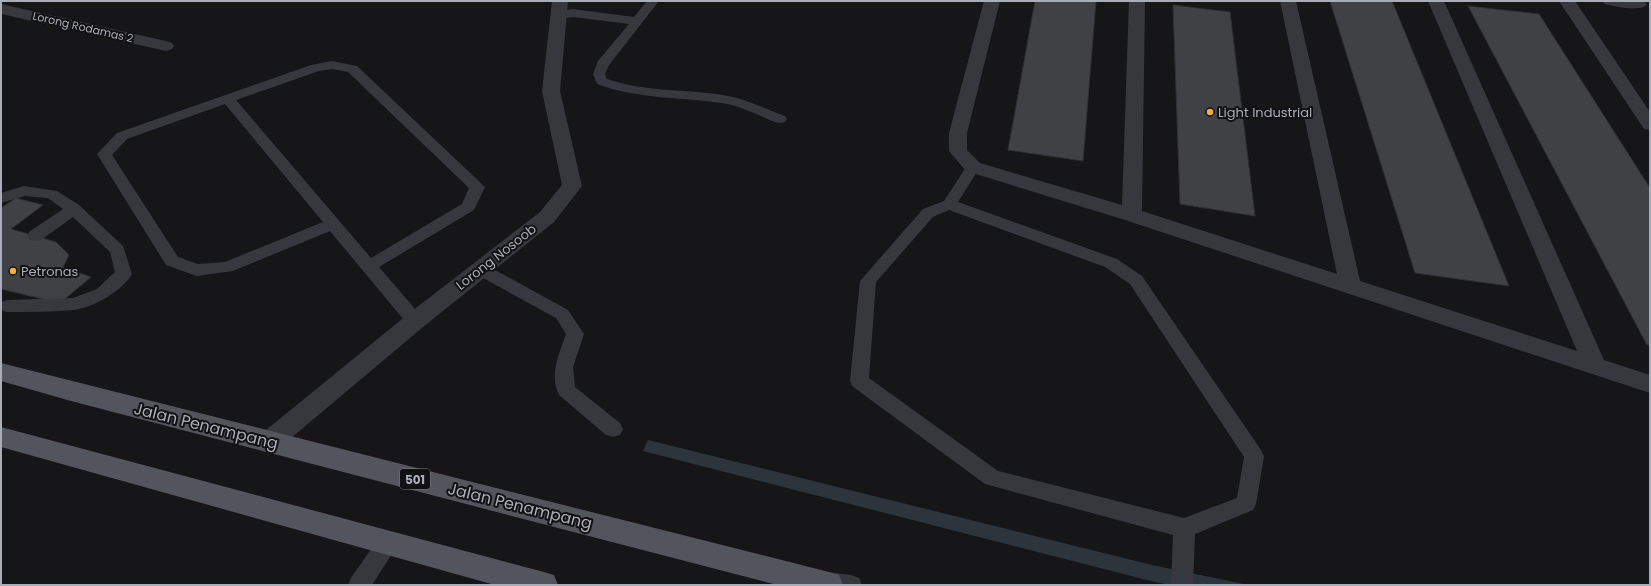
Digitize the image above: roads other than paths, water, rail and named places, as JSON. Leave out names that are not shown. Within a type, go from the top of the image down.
[{"type":"main road","name":"Jalan Penampang","points":[[1,372],[829,585]]},
{"type":"main road","points":[[1,437],[544,585]]},
{"type":"street","points":[[7,10],[32,1]]},
{"type":"street","points":[[992,1],[958,133],[958,151],[973,167],[1132,215],[1650,384]]},
{"type":"street","points":[[1132,215],[1137,1]]},
{"type":"street","points":[[1288,1],[1350,286]]},
{"type":"street","points":[[1436,1],[1595,366]]},
{"type":"street","points":[[1567,1],[1650,125]]},
{"type":"street","points":[[1610,1],[1640,6]]},
{"type":"street","name":"Lorong Nosoob","points":[[269,442],[415,321],[547,217],[572,186],[551,91],[559,8]]},
{"type":"street","name":"Lorong Rodamas 2","points":[[7,10],[166,46]]},
{"type":"lane","points":[[653,1],[602,64],[599,74],[602,80],[618,87],[648,92],[724,99],[780,119]]},
{"type":"lane","points":[[559,8],[573,13],[636,21]]},
{"type":"lane","points":[[333,224],[227,267],[197,270],[172,261],[104,154],[122,136],[316,68],[332,65],[352,70],[477,187],[469,207],[369,266]]},
{"type":"lane","points":[[228,99],[415,321]]},
{"type":"lane","points":[[949,204],[1111,263],[1136,280],[1254,456],[1246,504],[1184,528],[992,478],[859,382],[868,281],[928,213],[949,204],[973,167]]},
{"type":"lane","points":[[1,198],[24,191],[52,194],[74,209],[117,250],[124,274],[103,293],[74,304],[3,308]]},
{"type":"lane","points":[[35,236],[74,209]]},
{"type":"lane","points":[[480,269],[562,314],[575,334],[564,367],[566,390],[613,429]]},
{"type":"lane","points":[[1182,585],[1184,528]]},
{"type":"lane","points":[[359,585],[388,543]]},
{"type":"lane","points":[[800,578],[851,585]]},
{"type":"place","name":"Light Industrial","points":[[1210,112]]},
{"type":"place","name":"Petronas","points":[[13,271]]}]
